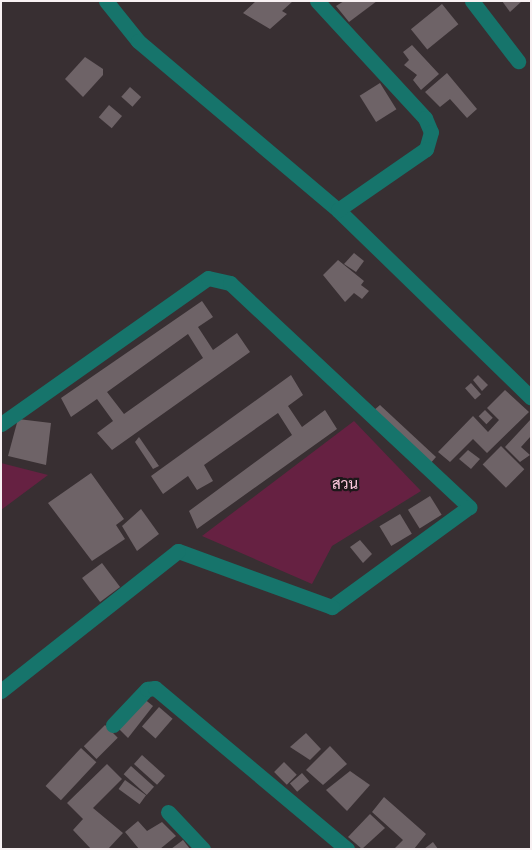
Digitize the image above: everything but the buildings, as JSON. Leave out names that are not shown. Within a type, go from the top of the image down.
[{"type":"street","points":[[106,1],[138,41],[338,210],[531,398]]},
{"type":"street","points":[[317,1],[425,118],[431,132],[426,148],[338,210]]},
{"type":"street","points":[[472,1],[518,61]]},
{"type":"street","points":[[1,424],[208,278],[230,283],[470,507],[332,607],[178,551],[1,690]]},
{"type":"street","points":[[113,726],[147,688],[155,688],[347,849]]},
{"type":"street","points":[[168,812],[203,849]]},
{"type":"green space","name":"สวน","points":[[354,421],[421,491],[332,546],[312,584],[202,536]]},
{"type":"green space","points":[[1,463],[48,475],[1,510]]}]
